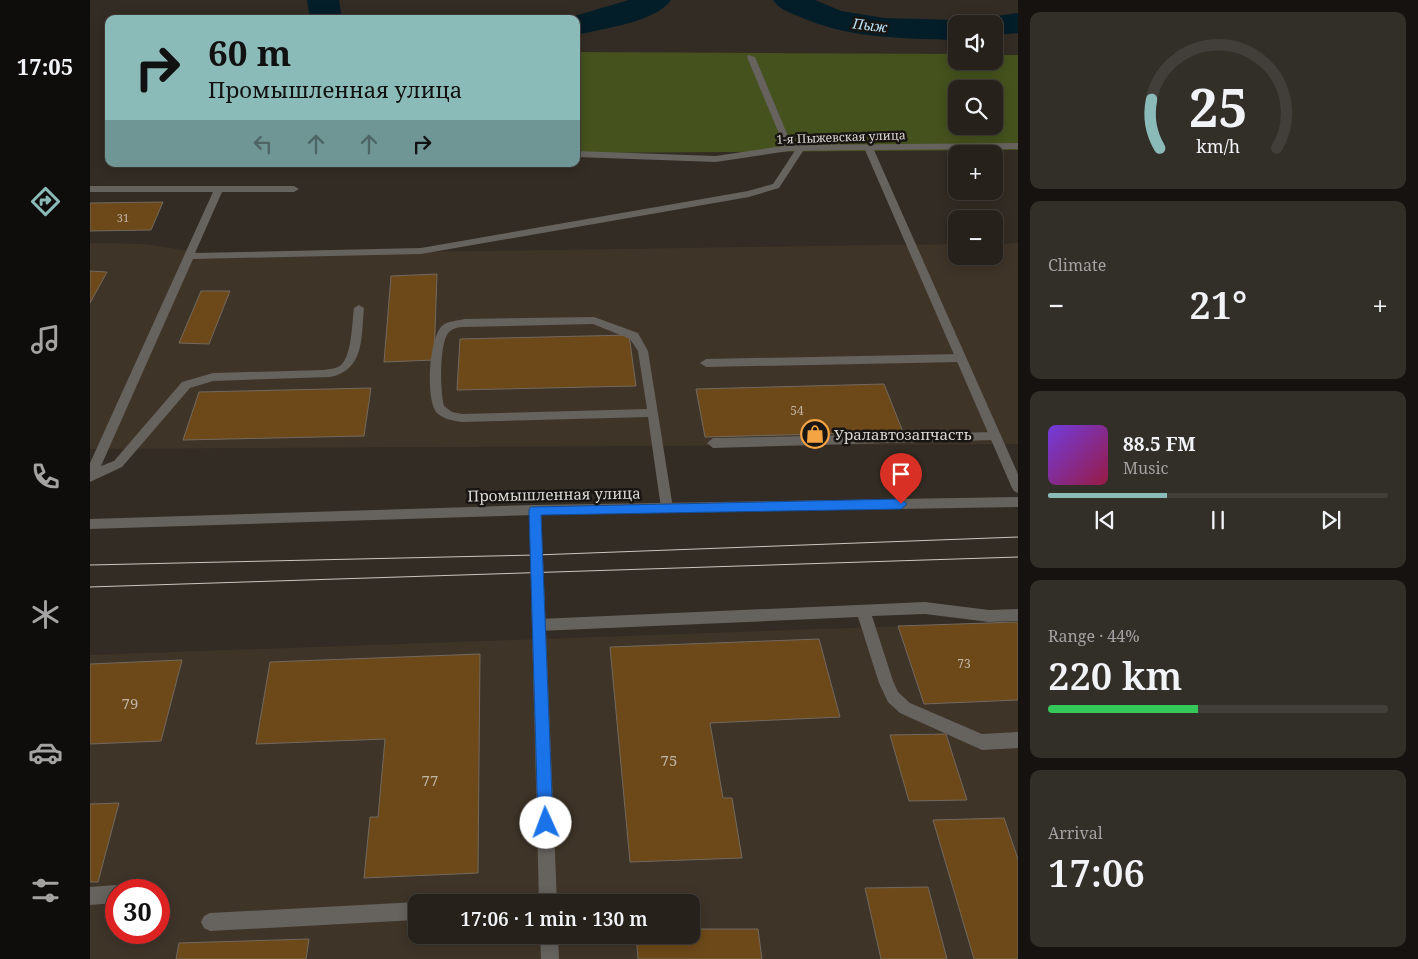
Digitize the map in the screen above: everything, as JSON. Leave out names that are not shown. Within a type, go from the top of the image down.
[{"type":"street","points":[[751,57],[789,148]]},
{"type":"street","name":"1-я Пыжевская улица","points":[[580,154],[716,159],[789,148],[1018,146]]},
{"type":"street","points":[[868,147],[1018,488]]},
{"type":"street","points":[[188,256],[420,251],[749,194],[776,186],[801,148]]},
{"type":"street","points":[[90,189],[294,189]]},
{"type":"street","points":[[90,476],[219,189]]},
{"type":"street","points":[[90,476],[118,464],[176,395],[192,383],[212,377],[338,372],[348,365],[351,356],[359,308]]},
{"type":"street","points":[[653,413],[462,418],[447,415],[438,408],[436,398],[440,341],[443,330],[452,325],[464,323],[594,320],[624,331],[639,342],[643,351],[653,413],[667,508]]},
{"type":"street","points":[[706,363],[960,358]]},
{"type":"street","points":[[713,443],[996,436]]},
{"type":"street","name":"Промышленная улица","points":[[90,524],[535,510],[1018,502]]},
{"type":"street","points":[[535,510],[548,894]]},
{"type":"street","points":[[539,625],[925,608],[989,616],[1018,615]]},
{"type":"street","points":[[863,611],[886,683],[893,696],[905,708],[982,742],[1018,740]]},
{"type":"street","points":[[90,896],[105,895]]},
{"type":"street","points":[[210,922],[408,911]]},
{"type":"street","points":[[549,944],[550,959]]},
{"type":"shaded area","points":[[90,243],[146,244],[213,255],[948,244],[948,265],[1003,265],[1003,244],[1018,243],[1018,444],[90,449]]},
{"type":"shaded area","points":[[1018,622],[1018,959],[90,959],[90,655]]},
{"type":"green space","points":[[580,52],[948,54],[948,70],[1003,70],[1003,55],[1018,55],[1018,150],[1003,150],[1003,145],[948,145],[948,150],[580,153]]},
{"type":"building","points":[[163,202],[151,230],[90,231],[90,203]]},
{"type":"building","points":[[90,271],[107,272],[90,303]]},
{"type":"building","points":[[437,274],[434,360],[384,362],[391,276]]},
{"type":"building","points":[[201,291],[230,291],[209,344],[179,343]]},
{"type":"building","points":[[629,335],[636,386],[457,390],[460,339]]},
{"type":"building","points":[[884,384],[903,432],[705,437],[696,389]]},
{"type":"building","points":[[371,388],[364,436],[183,440],[199,392]]},
{"type":"building","points":[[1018,622],[1018,700],[924,704],[898,626]]},
{"type":"building","points":[[819,639],[840,717],[710,723],[723,798],[732,798],[742,858],[630,862],[610,647]]},
{"type":"building","points":[[480,654],[478,873],[364,878],[370,817],[378,817],[385,739],[256,744],[270,662]]},
{"type":"building","points":[[182,660],[161,741],[90,744],[90,664]]},
{"type":"building","points":[[946,734],[967,800],[909,801],[890,735]]},
{"type":"building","points":[[119,803],[98,882],[90,882],[90,804]]},
{"type":"building","points":[[1004,818],[1018,859],[1018,959],[974,959],[933,820]]},
{"type":"building","points":[[928,887],[947,959],[881,959],[865,888]]},
{"type":"building","points":[[700,929],[758,929],[762,959],[638,959],[637,944],[700,944]]},
{"type":"building","points":[[309,939],[306,959],[176,959],[179,943]]},
{"type":"waterway","name":"Пыж","points":[[323,0],[325,15]]},
{"type":"waterway","name":"Пыж","points":[[580,24],[629,12],[655,0]]},
{"type":"waterway","name":"Пыж","points":[[789,0],[833,20],[884,28],[948,30]]},
{"type":"waterway","name":"Пыж","points":[[1003,24],[1018,23]]},
{"type":"tram line","points":[[90,565],[536,555],[1018,537]]},
{"type":"tram line","points":[[90,587],[1018,557]]},
{"type":"place","name":"Уралавтозапчасть","points":[[815,434]]},
{"type":"route","points":[[546,823],[535,510],[901,504]]}]
